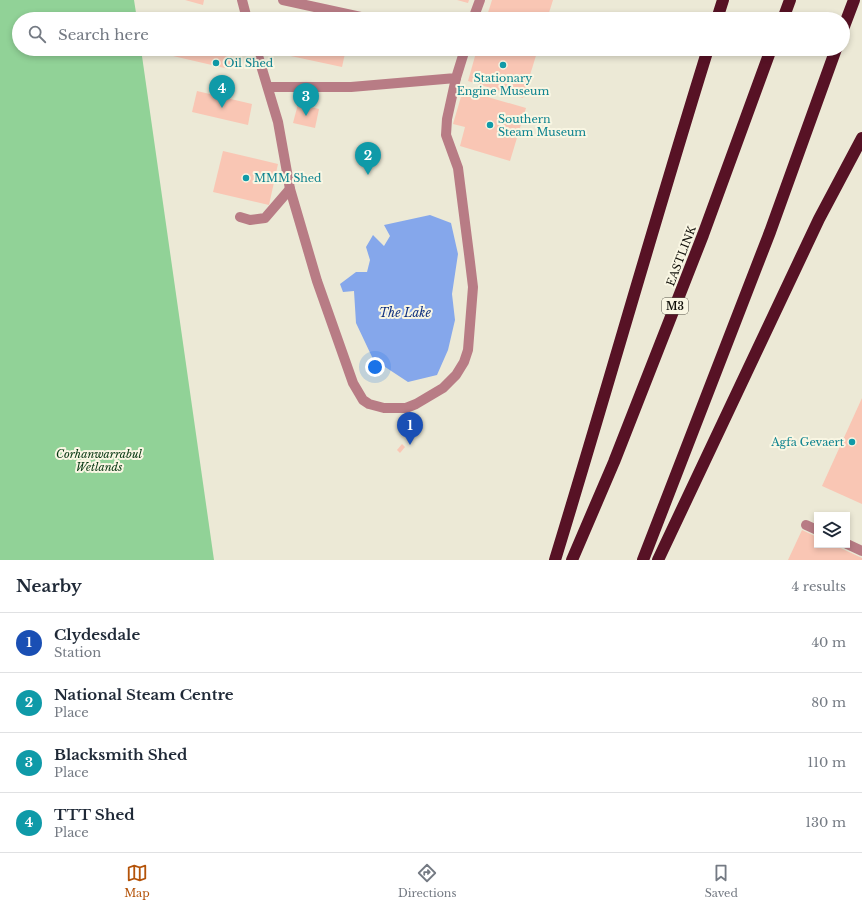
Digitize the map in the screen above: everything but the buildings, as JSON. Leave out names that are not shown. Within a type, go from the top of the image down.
[{"type":"highway","points":[[719,12],[723,0]]},
{"type":"highway","points":[[786,12],[790,0]]},
{"type":"highway","points":[[849,12],[854,0]]},
{"type":"highway","points":[[555,560],[620,345],[668,174],[706,56]]},
{"type":"highway","name":"EASTLINK","points":[[572,560],[614,462],[700,242],[768,56]]},
{"type":"highway","points":[[643,560],[770,232],[833,56]]},
{"type":"highway","points":[[658,560],[819,219],[862,138]]},
{"type":"lane","points":[[242,0],[245,12]]},
{"type":"lane","points":[[283,0],[338,12]]},
{"type":"lane","points":[[476,12],[480,0]]},
{"type":"lane","points":[[258,56],[278,122],[290,189],[317,281],[356,390],[362,400],[369,404],[393,409],[416,404],[443,388],[456,375],[464,362],[468,350],[473,287],[458,168],[446,135],[447,119],[456,78],[463,56]]},
{"type":"lane","points":[[268,87],[351,87],[456,78]]},
{"type":"lane","points":[[240,217],[250,220],[265,218],[290,189]]},
{"type":"lane","points":[[806,525],[814,529]]},
{"type":"lane","points":[[850,545],[862,551]]},
{"type":"green space","name":"Corhanwarrabul Wetlands","points":[[0,0],[134,0],[136,12],[12,12],[12,56],[142,56],[214,560],[0,560]]},
{"type":"water","name":"The Lake","points":[[430,215],[451,223],[458,254],[452,294],[455,320],[448,350],[437,375],[408,382],[373,359],[356,323],[354,291],[343,292],[340,284],[356,272],[367,272],[370,260],[366,247],[373,235],[384,246],[390,236],[384,225]]},
{"type":"place","name":"Oil Shed","points":[[216,63]]},
{"type":"place","name":"Stationary Engine Museum","points":[[503,65]]},
{"type":"place","name":"TTT Shed","points":[[222,108]]},
{"type":"place","name":"Blacksmith Shed","points":[[306,116]]},
{"type":"place","name":"Southern Steam Museum","points":[[490,125]]},
{"type":"place","name":"National Steam Centre","points":[[368,175]]},
{"type":"place","name":"MMM Shed","points":[[246,178]]},
{"type":"place","name":"Agfa Gevaert","points":[[852,442]]},
{"type":"place","name":"Clydesdale","points":[[410,445]]}]
